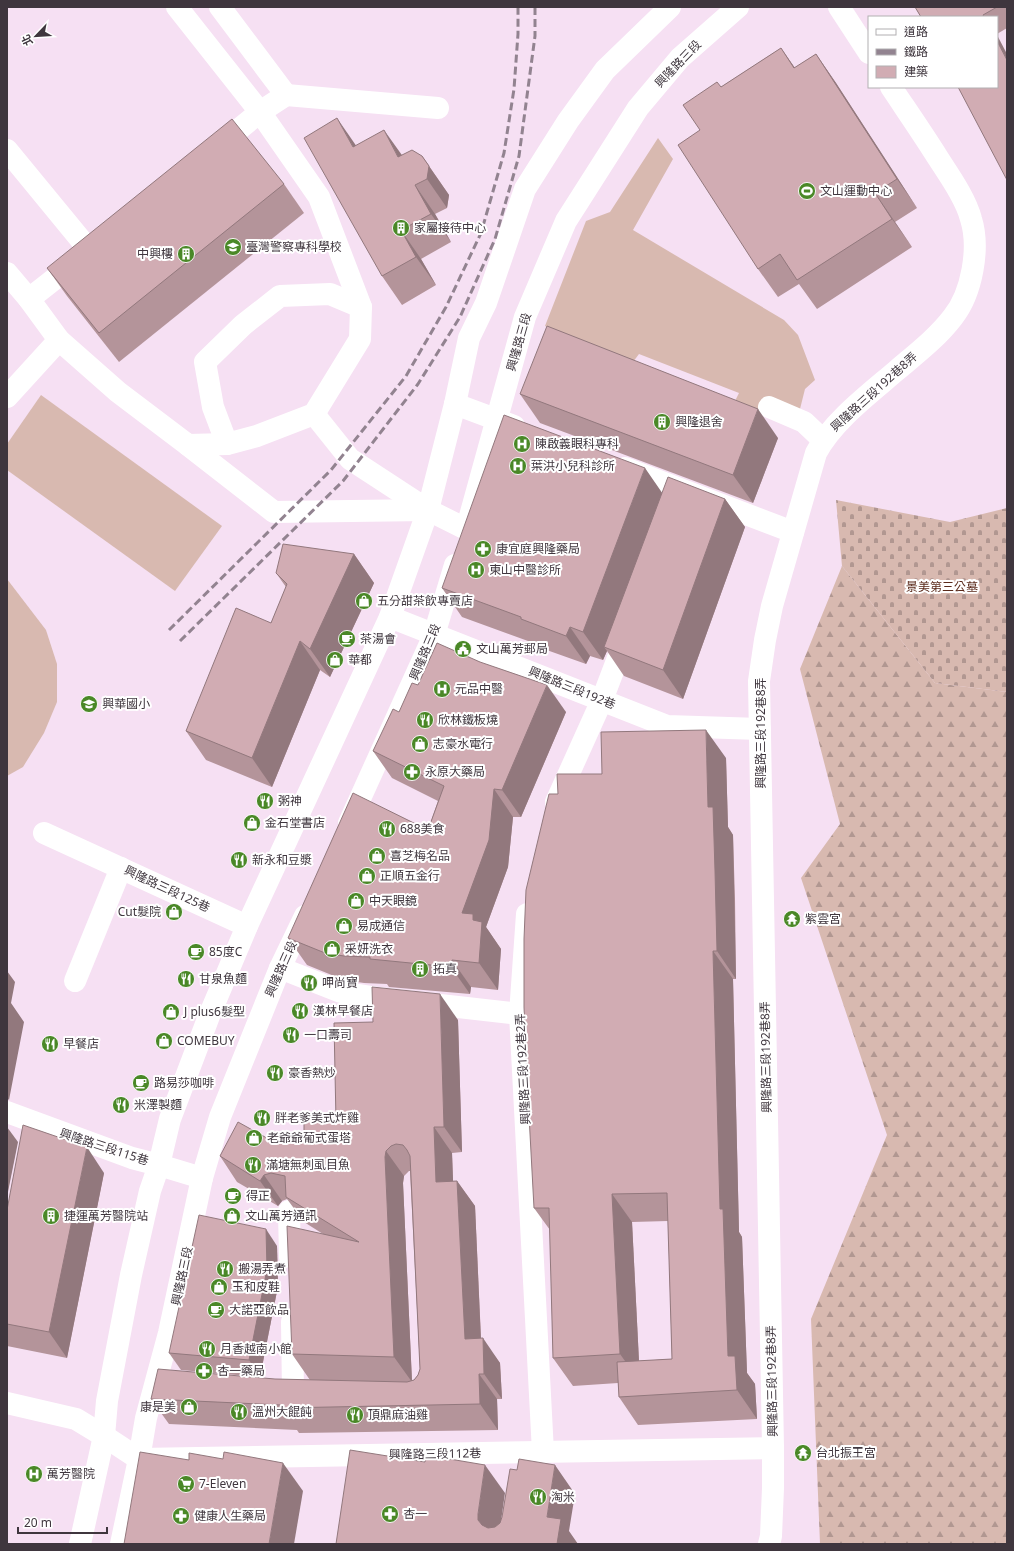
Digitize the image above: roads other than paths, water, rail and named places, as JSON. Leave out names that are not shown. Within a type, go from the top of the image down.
[{"type":"main road","points":[[177,7],[260,112],[319,197],[361,307],[360,339],[314,414],[257,436],[227,444],[188,446]]},
{"type":"main road","points":[[220,7],[286,95]]},
{"type":"main road","points":[[80,1544],[104,1436],[107,1401],[130,1275],[150,1191],[159,1165],[170,1119],[208,1016],[247,926],[390,617],[428,510],[455,404],[469,338],[486,303],[525,189],[568,121],[604,70],[670,7]]},
{"type":"main road","name":"興隆路三段","points":[[340,841],[434,635],[466,529],[525,317],[566,221],[638,108],[680,58],[738,7]]},
{"type":"main road","points":[[839,7],[868,51]]},
{"type":"main road","name":"興隆路三段192巷8弄","points":[[769,1544],[773,1488],[773,1448],[759,681],[765,640],[772,606],[793,532],[816,453],[823,440],[861,400],[935,338],[950,322],[966,292],[973,267],[975,242],[971,218],[955,184],[892,88]]},
{"type":"main road","points":[[200,162],[260,112],[286,95],[438,108]]},
{"type":"main road","points":[[7,150],[90,251]]},
{"type":"main road","points":[[29,299],[108,236]]},
{"type":"main road","points":[[7,273],[60,340],[118,392],[274,512],[428,510]]},
{"type":"main road","points":[[227,444],[213,407],[205,362],[244,325],[280,296],[330,294],[361,307]]},
{"type":"main road","points":[[7,397],[60,340]]},
{"type":"main road","points":[[455,404],[533,433]]},
{"type":"main road","points":[[769,407],[804,422],[823,440]]},
{"type":"main road","points":[[314,414],[350,459],[428,510],[466,529]]},
{"type":"main road","points":[[610,463],[793,532]]},
{"type":"main road","points":[[673,511],[681,489]]},
{"type":"main road","name":"興隆路三段192巷","points":[[390,617],[667,726],[760,729]]},
{"type":"main road","points":[[549,821],[551,813],[602,700],[632,620]]},
{"type":"main road","name":"興隆路三段125巷","points":[[44,833],[247,926]]},
{"type":"main road","points":[[75,981],[121,868]]},
{"type":"main road","name":"興隆路三段","points":[[121,1544],[146,1418],[166,1381],[169,1333],[202,1178],[220,1117],[280,968],[314,897]]},
{"type":"main road","name":"興隆路三段192巷2弄","points":[[521,1475],[533,1452],[520,1014],[526,921],[531,898]]},
{"type":"main road","points":[[280,968],[341,992],[378,998],[520,1014]]},
{"type":"main road","name":"興隆路三段115巷","points":[[7,1112],[32,1131],[202,1178]]},
{"type":"main road","points":[[289,1211],[291,1274]]},
{"type":"main road","points":[[291,1306],[293,1392]]},
{"type":"main road","points":[[270,1390],[316,1393]]},
{"type":"main road","points":[[7,1403],[76,1419],[139,1459]]},
{"type":"main road","name":"興隆路三段112巷","points":[[139,1459],[773,1448]]},
{"type":"main road","points":[[349,1478],[353,1456]]},
{"type":"railway","points":[[169,630],[331,470],[406,376],[446,307],[481,233],[504,153],[514,89],[518,34],[518,7]]},
{"type":"railway","points":[[180,641],[343,481],[418,384],[460,317],[495,239],[519,156],[535,36],[535,7]]},
{"type":"place","name":"文山運動中心","points":[[807,191]]},
{"type":"place","name":"家屬接待中心","points":[[401,228]]},
{"type":"place","name":"臺灣警察專科學校","points":[[233,247]]},
{"type":"place","name":"中興樓","points":[[186,254]]},
{"type":"place","name":"興隆退舍","points":[[662,422]]},
{"type":"place","name":"陳啟義眼科專科","points":[[522,444]]},
{"type":"place","name":"葉洪小兒科診所","points":[[518,466]]},
{"type":"place","name":"康宜庭興隆藥局","points":[[483,549]]},
{"type":"place","name":"東山中醫診所","points":[[476,570]]},
{"type":"place","name":"五分甜茶飲專賣店","points":[[364,601]]},
{"type":"place","name":"茶湯會","points":[[347,639]]},
{"type":"place","name":"文山萬芳郵局","points":[[463,649]]},
{"type":"place","name":"華都","points":[[335,660]]},
{"type":"place","name":"元品中醫","points":[[442,689]]},
{"type":"place","name":"興華國小","points":[[89,704]]},
{"type":"place","name":"欣林鐵板燒","points":[[425,720]]},
{"type":"place","name":"志豪水電行","points":[[420,744]]},
{"type":"place","name":"永原大藥局","points":[[412,772]]},
{"type":"place","name":"粥神","points":[[265,801]]},
{"type":"place","name":"金石堂書店","points":[[252,823]]},
{"type":"place","name":"688美食","points":[[387,829]]},
{"type":"place","name":"喜芝梅名品","points":[[377,856]]},
{"type":"place","name":"新永和豆漿","points":[[239,860]]},
{"type":"place","name":"正順五金行","points":[[367,876]]},
{"type":"place","name":"中天眼鏡","points":[[356,901]]},
{"type":"place","name":"Cut髮院","points":[[174,912]]},
{"type":"place","name":"紫雲宮","points":[[792,919]]},
{"type":"place","name":"易成通信","points":[[344,926]]},
{"type":"place","name":"采妍洗衣","points":[[332,949]]},
{"type":"place","name":"85度C","points":[[196,952]]},
{"type":"place","name":"拓真","points":[[420,969]]},
{"type":"place","name":"甘泉魚麵","points":[[186,979]]},
{"type":"place","name":"呷尚寶","points":[[309,983]]},
{"type":"place","name":"漢林早餐店","points":[[300,1011]]},
{"type":"place","name":"J plus6髮型","points":[[171,1012]]},
{"type":"place","name":"一口壽司","points":[[291,1035]]},
{"type":"place","name":"COMEBUY","points":[[164,1041]]},
{"type":"place","name":"早餐店","points":[[50,1044]]},
{"type":"place","name":"豪香熱炒","points":[[275,1073]]},
{"type":"place","name":"路易莎咖啡","points":[[141,1083]]},
{"type":"place","name":"米澤製麵","points":[[121,1105]]},
{"type":"place","name":"胖老爹美式炸雞","points":[[262,1118]]},
{"type":"place","name":"老爺爺葡式蛋塔","points":[[254,1138]]},
{"type":"place","name":"滿塘無刺虱目魚","points":[[253,1165]]},
{"type":"place","name":"得正","points":[[233,1196]]},
{"type":"place","name":"捷運萬芳醫院站","points":[[51,1216]]},
{"type":"place","name":"文山萬芳通訊","points":[[232,1216]]},
{"type":"place","name":"搬湯弄煮","points":[[225,1269]]},
{"type":"place","name":"玉和皮鞋","points":[[219,1287]]},
{"type":"place","name":"大諾亞飲品","points":[[216,1310]]},
{"type":"place","name":"月香越南小館","points":[[207,1349]]},
{"type":"place","name":"杏一藥局","points":[[204,1371]]},
{"type":"place","name":"康是美","points":[[189,1407]]},
{"type":"place","name":"溫州大餛飩","points":[[239,1412]]},
{"type":"place","name":"頂鼎麻油雞","points":[[355,1415]]},
{"type":"place","name":"台北振王宮","points":[[803,1453]]},
{"type":"place","name":"萬芳醫院","points":[[34,1474]]},
{"type":"place","name":"7-Eleven","points":[[186,1484]]},
{"type":"place","name":"淘米","points":[[538,1497]]},
{"type":"place","name":"杏一","points":[[390,1514]]},
{"type":"place","name":"健康人生藥局","points":[[181,1516]]},
{"type":"park label","name":"景美第三公墓","points":[[942,587]]}]
